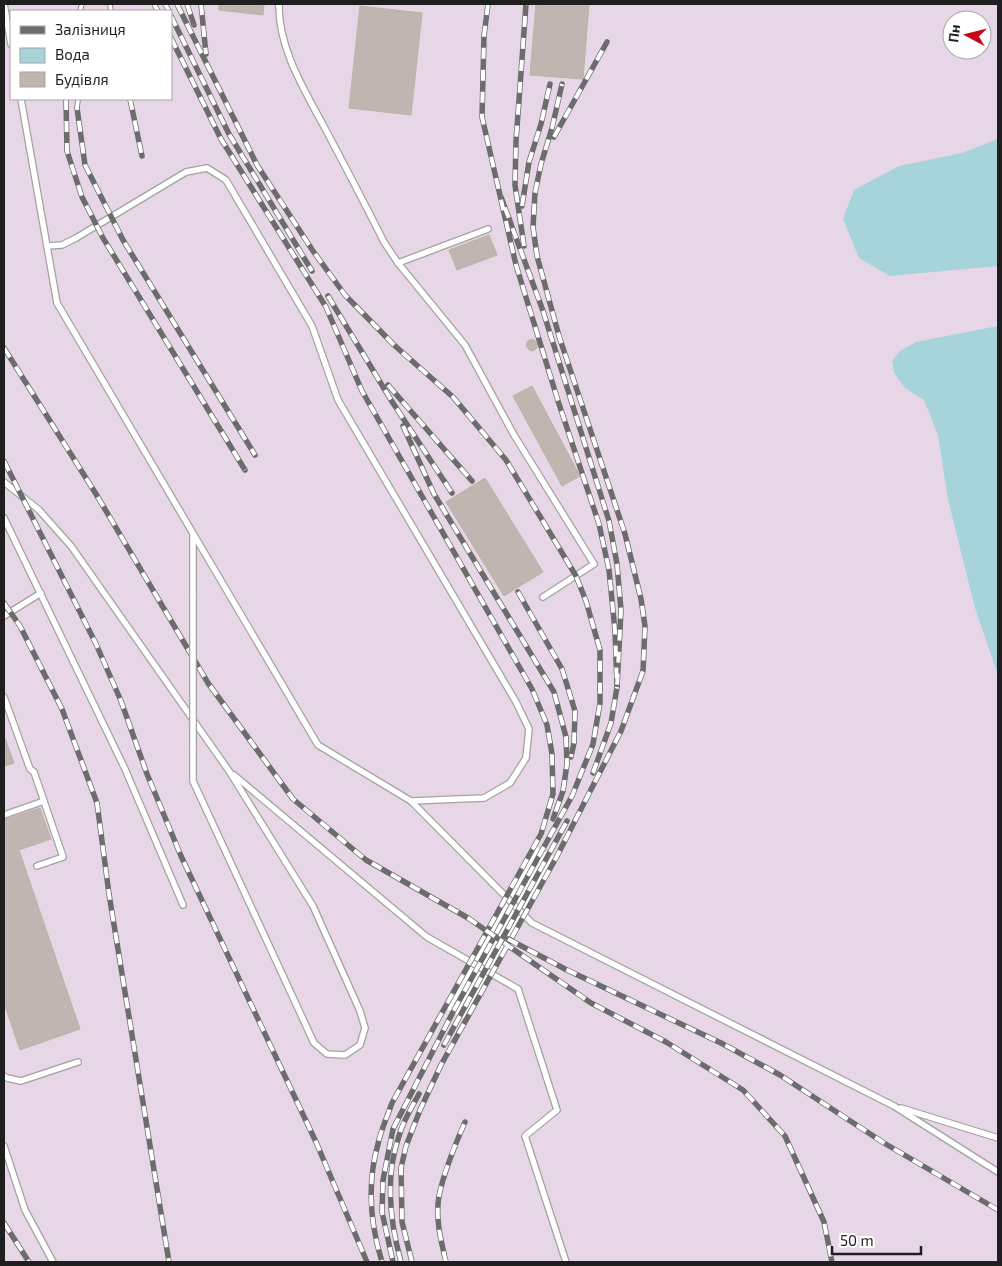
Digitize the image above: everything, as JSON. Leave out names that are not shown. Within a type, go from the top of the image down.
[{"type":"lane","points":[[4,4],[10,38]]},
{"type":"lane","points":[[279,4],[278,15],[284,40],[297,74],[384,242],[398,263],[465,345],[514,435],[594,564],[543,597]]},
{"type":"lane","points":[[21,100],[57,303],[318,744],[411,801],[532,923],[894,1106],[998,1172]]},
{"type":"lane","points":[[47,246],[62,245],[76,238],[186,172],[207,168],[226,180],[312,326],[338,400],[516,702],[529,729],[526,758],[510,783],[484,798],[411,801]]},
{"type":"lane","points":[[398,263],[488,229]]},
{"type":"lane","points":[[4,482],[39,510],[71,546],[229,771],[313,906],[360,1011],[365,1028],[360,1045],[345,1055],[327,1054],[314,1043],[193,781],[193,750],[193,597],[193,532]]},
{"type":"lane","points":[[4,518],[125,769],[183,904]]},
{"type":"lane","points":[[4,616],[40,593]]},
{"type":"lane","points":[[4,697],[30,769],[34,772],[63,857],[37,866]]},
{"type":"lane","points":[[229,771],[427,937],[518,989],[557,1110],[525,1136],[566,1262]]},
{"type":"lane","points":[[4,815],[44,801]]},
{"type":"lane","points":[[4,1076],[21,1081],[78,1062]]},
{"type":"lane","points":[[894,1106],[998,1138]]},
{"type":"lane","points":[[4,1146],[26,1210],[52,1262]]},
{"type":"shaded area","points":[[4,4],[998,4],[998,1262],[4,1262]]},
{"type":"water","points":[[998,139],[998,266],[890,276],[859,258],[843,219],[854,190],[899,166],[962,153]]},
{"type":"water","points":[[998,326],[998,675],[975,608],[961,552],[948,499],[938,435],[924,400],[905,388],[894,373],[892,361],[900,351],[916,342]]},
{"type":"pier","points":[[535,846],[556,858],[467,1020],[445,1008]]},
{"type":"building","points":[[219,4],[264,4],[263,15],[219,10]]},
{"type":"building","points":[[536,4],[589,4],[583,79],[530,75]]},
{"type":"building","points":[[360,6],[422,13],[411,115],[349,108]]},
{"type":"building","points":[[489,235],[497,255],[457,270],[449,250]]},
{"type":"building","points":[[530,340],[534,340],[537,345],[536,349],[530,350],[527,347],[527,343]]},
{"type":"building","points":[[532,386],[580,476],[562,486],[513,396]]},
{"type":"building","points":[[485,478],[543,572],[504,596],[446,502]]},
{"type":"building","points":[[4,738],[14,763],[4,766]]},
{"type":"building","points":[[40,808],[51,839],[19,850],[80,1029],[20,1050],[4,1003],[4,820]]},
{"type":"railway","points":[[80,10],[82,4]]},
{"type":"railway","points":[[110,4],[111,10]]},
{"type":"railway","points":[[154,4],[157,10]]},
{"type":"railway","points":[[165,4],[168,10]]},
{"type":"railway","points":[[177,4],[257,165],[313,251],[345,295],[394,345],[453,397],[506,460],[576,576],[586,601],[600,650],[600,703],[593,744],[572,796],[453,1012],[393,1129],[383,1180],[382,1212],[393,1262]]},
{"type":"railway","points":[[187,4],[194,25]]},
{"type":"railway","points":[[201,4],[206,54]]},
{"type":"railway","points":[[488,4],[484,36],[482,117],[516,265],[599,524],[609,570],[615,631],[617,687],[621,610],[617,564],[609,521],[543,311],[501,197]]},
{"type":"railway","points":[[524,246],[515,185],[516,141],[526,4]]},
{"type":"railway","points":[[172,18],[229,134],[312,271]]},
{"type":"railway","points":[[172,40],[221,139],[326,307],[362,391],[532,689],[547,725],[552,754],[553,794],[541,834],[392,1103],[382,1129],[372,1173],[371,1188],[375,1233],[382,1262]]},
{"type":"railway","points":[[554,137],[607,42]]},
{"type":"railway","points":[[522,206],[529,162],[541,124],[550,84]]},
{"type":"railway","points":[[412,1262],[402,1222],[401,1168],[406,1146],[420,1110],[441,1065],[556,858],[621,731],[643,671],[645,626],[641,599],[625,534],[559,336],[537,256],[533,227],[535,193],[562,84]]},
{"type":"railway","points":[[66,100],[67,151],[82,197],[103,238],[245,470]]},
{"type":"railway","points":[[78,100],[77,108],[85,165],[123,240],[255,455]]},
{"type":"railway","points":[[130,100],[142,156]]},
{"type":"railway","points":[[328,296],[391,400],[452,493]]},
{"type":"railway","points":[[4,348],[96,494],[208,683],[293,799],[366,860],[468,918],[591,1003],[666,1042],[743,1090],[785,1136],[824,1222],[832,1262]]},
{"type":"railway","points":[[388,385],[472,481]]},
{"type":"railway","points":[[403,426],[434,494],[554,692],[566,737],[567,764],[563,791],[553,819]]},
{"type":"railway","points":[[4,461],[96,644],[121,701],[147,774],[181,856],[316,1142],[367,1262]]},
{"type":"railway","points":[[518,592],[562,669],[575,711],[574,743],[571,757]]},
{"type":"railway","points":[[4,603],[20,626],[62,709],[97,803],[109,894],[169,1262]]},
{"type":"railway","points":[[593,773],[611,723],[617,687]]},
{"type":"railway","points":[[444,1045],[567,821]]},
{"type":"railway","points":[[508,939],[565,969],[721,1043],[780,1075],[884,1143],[998,1210]]},
{"type":"railway","points":[[401,1262],[392,1215],[392,1167],[401,1130],[419,1094]]},
{"type":"railway","points":[[446,1262],[438,1221],[439,1196],[447,1168],[465,1122]]},
{"type":"railway","points":[[4,1223],[29,1262]]}]
